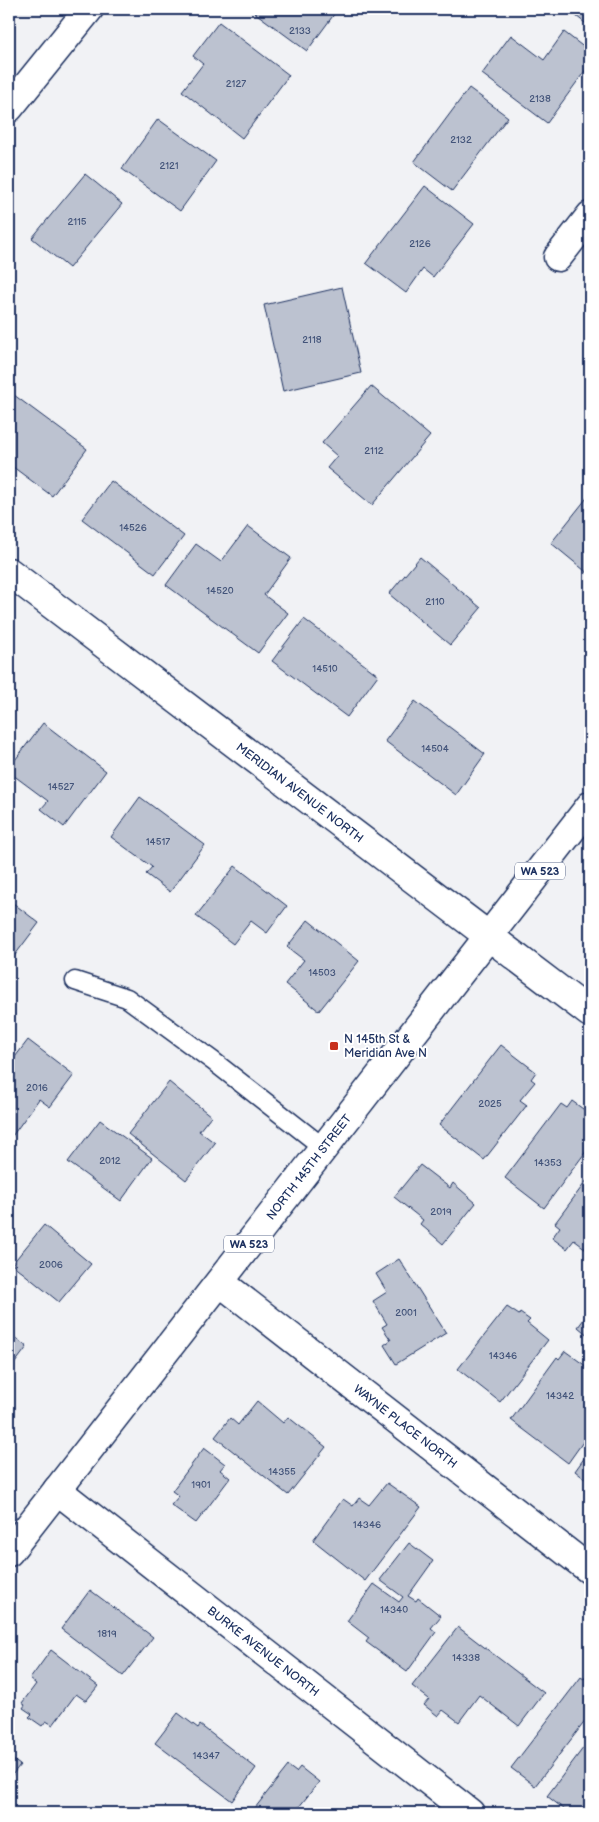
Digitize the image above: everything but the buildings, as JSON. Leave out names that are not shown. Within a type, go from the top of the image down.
[{"type":"street","points":[[9,108],[89,9]]},
{"type":"street","points":[[558,256],[590,216]]},
{"type":"street","name":"MERIDIAN AVENUE NORTH","points":[[9,572],[590,1013]]},
{"type":"street","name":"NORTH 145TH STREET","points":[[9,1552],[590,806]]},
{"type":"street","name":"WAYNE PLACE NORTH","points":[[220,1282],[590,1570]]},
{"type":"street","name":"BURKE AVENUE NORTH","points":[[57,1490],[470,1813]]},
{"type":"lane","points":[[75,981],[127,998],[324,1148]]},
{"type":"place","name":"N 145th St & Meridian Ave N","points":[[334,1046]]}]
